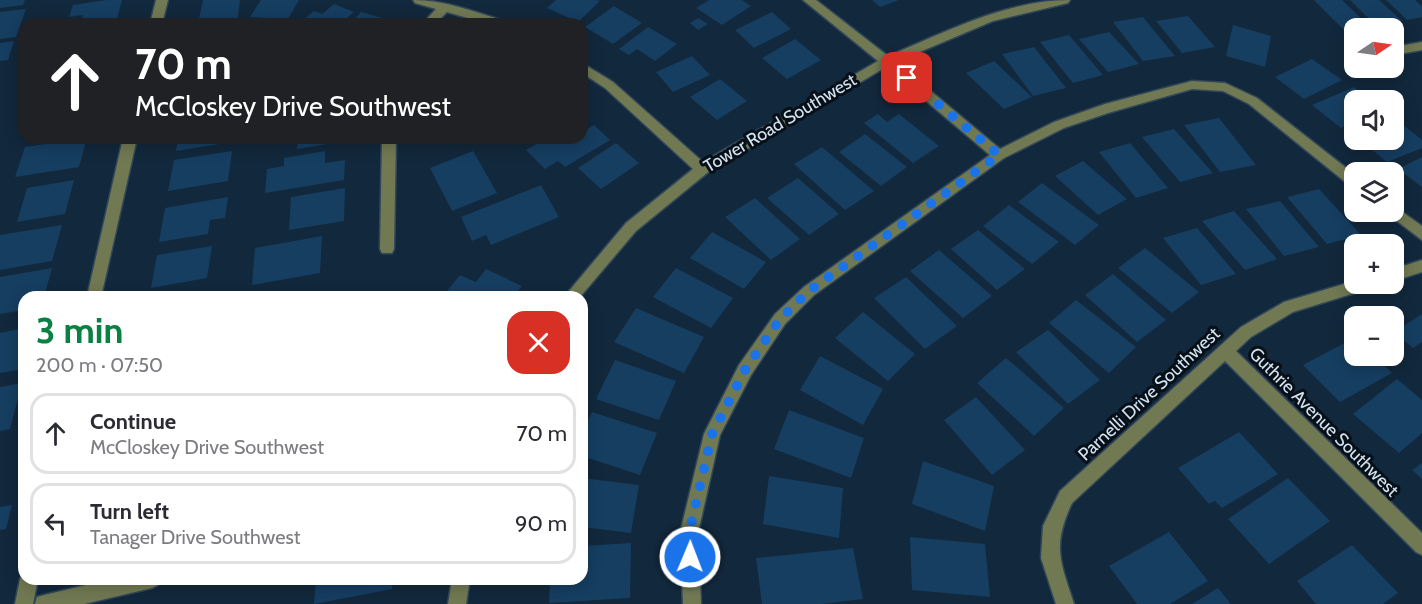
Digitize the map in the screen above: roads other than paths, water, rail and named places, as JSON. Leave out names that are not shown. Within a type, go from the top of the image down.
[{"type":"street","points":[[158,18],[162,0]]},
{"type":"street","points":[[419,0],[481,18]]},
{"type":"street","points":[[809,0],[887,61],[999,155]]},
{"type":"street","name":"Tower Road Southwest","points":[[576,291],[631,227],[702,169],[887,61],[990,18],[1064,0]]},
{"type":"street","points":[[434,18],[445,7]]},
{"type":"street","points":[[1404,49],[1422,46]]},
{"type":"street","points":[[588,71],[609,85],[702,169]]},
{"type":"street","points":[[692,604],[689,533],[712,434],[745,370],[780,319],[809,291],[999,155],[1059,125],[1105,108],[1192,85],[1225,87],[1253,101],[1344,173]]},
{"type":"street","points":[[95,291],[129,144]]},
{"type":"street","points":[[387,249],[388,144]]},
{"type":"street","points":[[1404,219],[1422,234]]},
{"type":"street","points":[[1404,272],[1422,266]]},
{"type":"street","name":"Parnelli Drive Southwest","points":[[1065,604],[1050,558],[1052,526],[1066,496],[1246,332],[1289,307],[1344,291]]},
{"type":"street","name":"Guthrie Avenue Southwest","points":[[1225,351],[1422,546]]},
{"type":"street","points":[[24,604],[28,585]]},
{"type":"street","points":[[44,604],[126,585]]},
{"type":"street","points":[[457,604],[460,585]]}]
